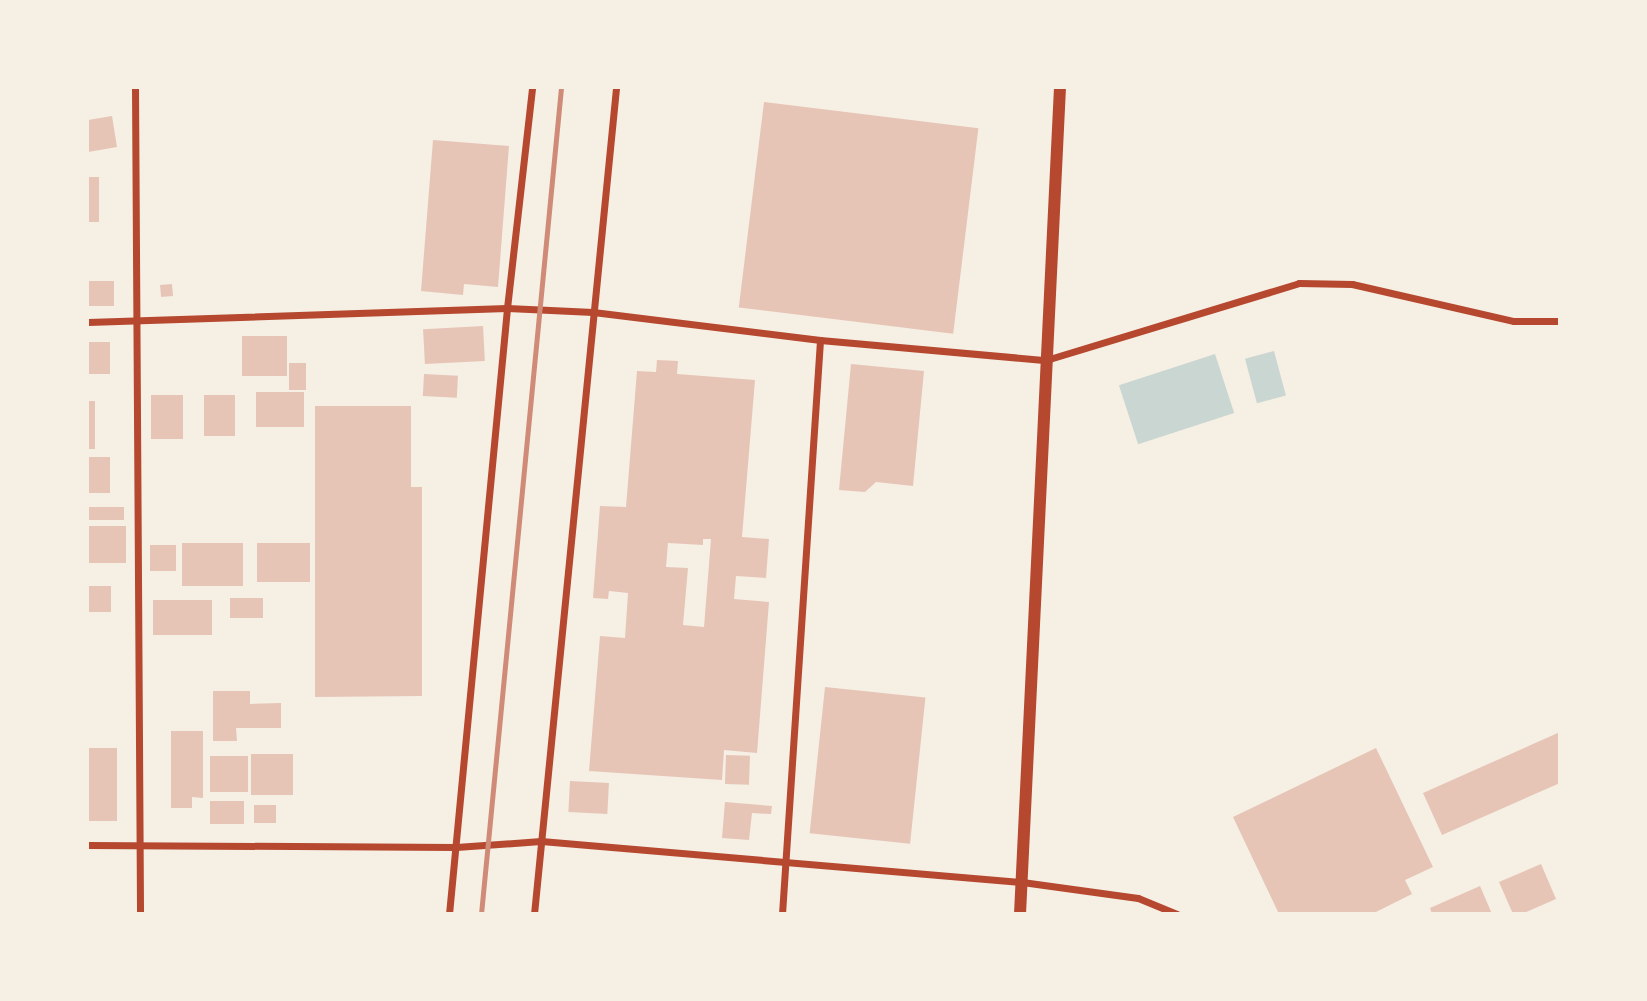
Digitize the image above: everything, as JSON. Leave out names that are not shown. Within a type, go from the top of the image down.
[{"type":"street","points":[[135,88],[140,914]]},
{"type":"street","points":[[449,914],[507,308],[532,88]]},
{"type":"street","points":[[534,914],[616,88]]},
{"type":"street","points":[[1020,914],[1060,88]]},
{"type":"street","points":[[88,322],[507,308],[593,312],[820,340],[1046,360],[1299,283],[1352,284],[1514,321],[1559,321]]},
{"type":"street","points":[[782,914],[820,340]]},
{"type":"street","points":[[88,845],[456,847],[541,841],[1022,882],[1138,898],[1177,914]]},
{"type":"shaded area","points":[[1274,351],[1286,395],[1257,403],[1245,359]]},
{"type":"shaded area","points":[[1215,354],[1234,413],[1138,444],[1119,385]]},
{"type":"building","points":[[764,102],[978,128],[953,334],[739,307]]},
{"type":"building","points":[[112,116],[117,147],[88,152],[88,120]]},
{"type":"building","points":[[433,140],[509,146],[498,287],[464,284],[463,295],[421,291]]},
{"type":"building","points":[[88,177],[99,177],[99,222],[88,222]]},
{"type":"building","points":[[88,281],[114,281],[114,306],[88,306]]},
{"type":"building","points":[[172,284],[173,296],[161,297],[160,285]]},
{"type":"building","points":[[483,326],[485,361],[425,364],[423,329]]},
{"type":"building","points":[[242,336],[287,336],[287,376],[242,376]]},
{"type":"building","points":[[88,342],[110,342],[110,374],[88,374]]},
{"type":"building","points":[[657,360],[678,361],[677,374],[755,380],[742,537],[769,539],[766,578],[736,576],[734,599],[769,602],[757,753],[724,750],[722,780],[589,771],[600,636],[625,638],[628,593],[609,591],[608,599],[593,598],[600,506],[626,507],[637,371],[656,372]],"holes":[[[703,539],[711,539],[704,627],[683,625],[688,568],[666,567],[668,543],[703,545]]]},
{"type":"building","points":[[289,363],[306,363],[306,390],[289,390]]},
{"type":"building","points":[[851,364],[924,371],[913,486],[876,482],[865,492],[839,490]]},
{"type":"building","points":[[424,374],[458,376],[457,398],[423,396]]},
{"type":"building","points":[[256,392],[304,392],[304,427],[256,427]]},
{"type":"building","points":[[151,395],[183,395],[183,439],[151,439]]},
{"type":"building","points":[[204,395],[235,395],[235,436],[204,436]]},
{"type":"building","points":[[88,401],[95,401],[95,449],[88,449]]},
{"type":"building","points":[[315,406],[411,406],[411,487],[422,487],[422,696],[315,697]]},
{"type":"building","points":[[88,457],[110,457],[110,493],[88,493]]},
{"type":"building","points":[[89,507],[124,507],[124,520],[89,520]]},
{"type":"building","points":[[88,526],[126,526],[126,563],[88,563]]},
{"type":"building","points":[[182,543],[243,543],[243,586],[182,586]]},
{"type":"building","points":[[257,543],[310,543],[310,582],[257,582]]},
{"type":"building","points":[[150,545],[176,545],[176,571],[150,571]]},
{"type":"building","points":[[88,586],[111,586],[111,612],[88,612]]},
{"type":"building","points":[[230,598],[263,598],[263,618],[230,618]]},
{"type":"building","points":[[153,600],[212,600],[212,635],[153,635]]},
{"type":"building","points":[[825,687],[925,698],[910,844],[810,833]]},
{"type":"building","points":[[213,691],[250,691],[250,704],[281,703],[281,728],[236,728],[237,741],[213,741]]},
{"type":"building","points":[[171,731],[203,731],[203,798],[192,797],[192,808],[171,808]]},
{"type":"building","points":[[1560,732],[1560,783],[1442,835],[1423,793]]},
{"type":"building","points":[[88,748],[117,748],[117,821],[88,821]]},
{"type":"building","points":[[1376,748],[1433,867],[1405,880],[1412,894],[1372,914],[1279,914],[1233,817]]},
{"type":"building","points":[[251,754],[293,754],[293,795],[251,795]]},
{"type":"building","points":[[726,755],[750,756],[749,785],[725,784]]},
{"type":"building","points":[[210,756],[248,756],[248,792],[210,792]]},
{"type":"building","points":[[570,781],[609,783],[607,814],[568,812]]},
{"type":"building","points":[[210,801],[244,801],[244,824],[210,824]]},
{"type":"building","points":[[725,802],[772,806],[771,814],[752,813],[749,840],[722,838]]},
{"type":"building","points":[[254,805],[276,805],[276,823],[254,823]]},
{"type":"building","points":[[1541,864],[1556,899],[1522,914],[1513,914],[1499,882]]},
{"type":"building","points":[[1480,886],[1492,914],[1432,914],[1430,908]]},
{"type":"railway","points":[[481,914],[561,88]]}]
